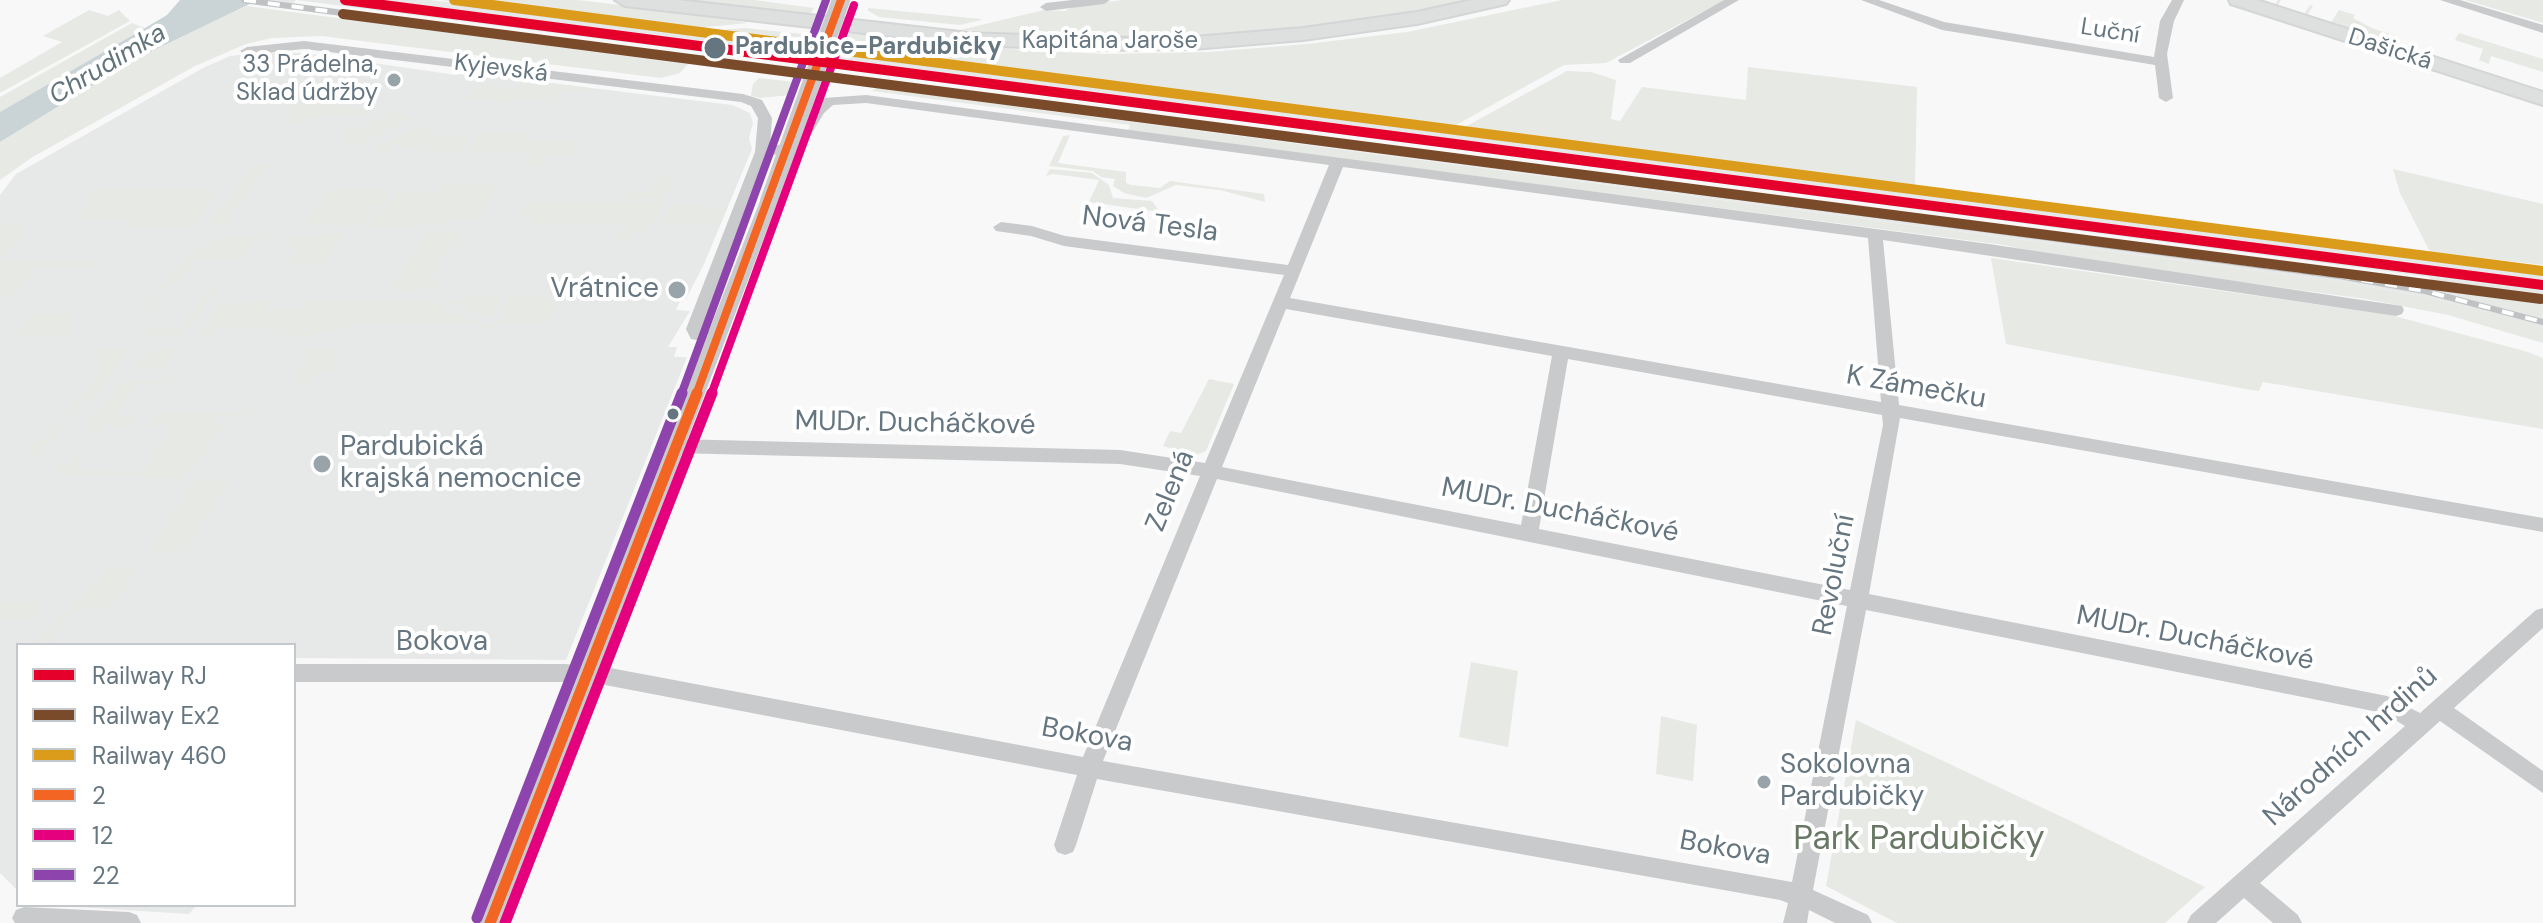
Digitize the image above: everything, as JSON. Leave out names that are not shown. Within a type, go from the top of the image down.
[{"type":"main road","name":"Kapitána Jaroše","points":[[625,0],[955,37],[1103,44],[1193,43],[1303,34],[1405,20],[1499,0]]},
{"type":"main road","name":"Dašická","points":[[2238,0],[2543,99]]},
{"type":"street","points":[[490,923],[731,305],[841,0]]},
{"type":"street","points":[[1046,7],[1104,0]]},
{"type":"street","points":[[1625,60],[1733,0]]},
{"type":"street","name":"Luční","points":[[1867,0],[1942,26],[2160,62]]},
{"type":"street","name":"Luční","points":[[2166,98],[2160,62],[2167,21],[2178,0]]},
{"type":"street","points":[[2446,0],[2543,29]]},
{"type":"street","name":"Kyjevská","points":[[247,51],[304,45],[754,101],[762,107],[765,118],[762,152]]},
{"type":"street","points":[[718,338],[695,332],[702,305],[762,152],[797,147],[825,104],[850,98],[1875,234],[2396,310]]},
{"type":"street","name":"Zelená","points":[[1065,845],[1091,767],[1338,162]]},
{"type":"street","name":"Nová Tesla","points":[[1001,227],[1079,243],[1293,271]]},
{"type":"street","name":"Revoluční","points":[[1795,923],[1891,432],[1892,410],[1875,234]]},
{"type":"street","name":"K Zámečku","points":[[1280,302],[2543,525]]},
{"type":"street","points":[[702,305],[731,305]]},
{"type":"street","points":[[1529,533],[1561,352]]},
{"type":"street","name":"MUDr. Ducháčkové","points":[[674,446],[1120,457],[1212,470],[2387,705],[2430,716],[2543,783]]},
{"type":"street","name":"Národních hrdinů","points":[[2199,923],[2543,616]]},
{"type":"street","name":"Bokova","points":[[296,673],[587,674],[1801,895],[1860,923]]},
{"type":"street","points":[[2244,884],[2290,923]]},
{"type":"street","points":[[24,918],[129,923]]},
{"type":"shaded area","points":[[220,0],[296,0],[293,3],[2336,270],[2424,285],[2526,311],[2543,317],[2543,328],[2427,297],[2341,282]]},
{"type":"shaded area","points":[[296,0],[431,0],[2543,271],[2543,290],[2430,277]]},
{"type":"shaded area","name":"Pardubická krajská nemocnice","points":[[304,53],[456,75],[468,73],[732,105],[750,113],[753,123],[749,138],[752,149],[704,264],[686,299],[681,299],[676,310],[690,311],[668,347],[677,347],[674,357],[687,357],[566,660],[296,658],[296,643],[16,643],[16,889],[0,873],[0,244],[28,227],[0,223],[0,195],[16,174],[203,68],[230,56]]},
{"type":"shaded area","points":[[76,907],[195,907],[189,914]]},
{"type":"green space","points":[[441,0],[577,0],[748,23],[706,27],[700,34],[680,28],[676,31]]},
{"type":"green space","points":[[666,0],[754,0],[814,8],[808,17]]},
{"type":"green space","points":[[1123,0],[1469,0],[1377,18],[1227,35],[1062,37],[960,30],[1044,10],[1065,11],[1073,6]]},
{"type":"green space","points":[[1562,0],[1725,0],[1606,63],[1564,65],[1456,125],[834,51],[843,33],[1023,50],[1106,54],[1208,52],[1407,32]]},
{"type":"green space","points":[[2465,0],[2543,0],[2543,23],[2530,19]]},
{"type":"green space","points":[[2310,5],[2313,6],[2307,16],[2330,24],[2339,10],[2355,15],[2353,18],[2372,28],[2396,36],[2391,45],[2303,16]]},
{"type":"green space","points":[[246,6],[688,64],[680,73],[661,78],[321,36],[272,38],[246,44],[195,66],[31,158],[0,180],[0,142],[136,59]]},
{"type":"green space","points":[[89,10],[108,16],[119,10],[130,21],[0,93],[0,78],[62,42],[43,36]]},
{"type":"green space","points":[[867,10],[981,20],[960,25],[879,17]]},
{"type":"green space","points":[[132,23],[145,28],[0,112],[0,97]]},
{"type":"green space","points":[[745,28],[811,35],[815,38],[810,45],[709,31]]},
{"type":"green space","points":[[2459,33],[2543,59],[2543,72],[2491,56],[2489,64],[2479,60],[2483,49],[2455,40]]},
{"type":"green space","points":[[1748,67],[1917,87],[1915,186],[1465,127],[1567,71],[1591,72],[1616,80],[1611,119],[1620,121],[1642,87],[1746,100]]},
{"type":"green space","points":[[496,76],[590,88],[586,93],[565,90],[552,105],[546,103],[551,95],[512,98],[508,103],[466,99],[486,84],[517,89],[522,84]]},
{"type":"green space","points":[[759,78],[795,82],[790,95],[760,98],[751,96],[753,84]]},
{"type":"green space","points":[[877,88],[2341,282],[2427,297],[2543,328],[2543,343],[2448,315],[2366,299],[2063,258],[2004,245],[1128,131],[1130,125],[872,91]]},
{"type":"green space","points":[[302,96],[312,101],[370,110],[358,117],[351,114],[308,117],[305,124],[299,124],[285,117],[284,108],[294,97]]},
{"type":"green space","points":[[393,112],[413,118],[346,150],[348,141],[342,132],[350,129],[354,132],[381,119],[378,115]]},
{"type":"green space","points":[[426,125],[430,131],[437,131],[434,137],[471,137],[461,153],[426,153],[430,146],[392,146],[387,153],[377,150],[381,144]]},
{"type":"green space","points":[[480,133],[526,133],[524,139],[574,140],[573,156],[549,156],[544,166],[524,166],[530,153],[467,153]]},
{"type":"green space","points":[[1070,135],[1058,163],[1126,172],[1126,183],[1131,185],[1160,188],[1170,181],[1264,194],[1265,202],[1220,190],[1176,185],[1146,198],[1124,193],[1113,186],[1115,179],[1101,177],[1093,171],[1049,166],[1063,136]]},
{"type":"green space","points":[[275,158],[269,166],[284,166],[266,168],[227,218],[237,220],[234,224],[212,224],[211,219],[253,167]]},
{"type":"green space","points":[[1050,169],[1092,173],[1109,185],[1113,198],[1152,201],[1160,212],[1089,202],[1099,180],[1053,174],[1046,176]]},
{"type":"green space","points":[[2393,169],[2543,204],[2543,265],[2430,252],[2400,193]]},
{"type":"green space","points":[[659,174],[670,175],[674,179],[665,198],[623,198],[627,192],[650,192]]},
{"type":"green space","points":[[446,184],[491,184],[496,190],[483,213],[475,218],[414,226],[368,226],[379,209],[385,208],[398,191],[441,191]]},
{"type":"green space","points":[[96,187],[196,188],[217,196],[192,225],[144,230],[118,219],[76,219]]},
{"type":"green space","points":[[329,190],[381,190],[390,193],[382,205],[375,205],[362,226],[307,225],[305,222]]},
{"type":"green space","points":[[527,202],[663,202],[654,221],[622,243],[617,241],[623,225],[535,225],[532,219],[518,219]]},
{"type":"green space","points":[[694,202],[706,208],[728,206],[720,225],[666,223],[672,205]]},
{"type":"green space","points":[[0,223],[29,226],[1,259],[16,260],[12,266],[21,260],[101,261],[96,268],[38,268],[11,298],[0,298]]},
{"type":"green space","points":[[452,231],[464,238],[449,245],[431,277],[441,281],[439,288],[390,292],[425,233]]},
{"type":"green space","points":[[269,234],[264,241],[253,241],[240,258],[198,258],[179,284],[169,284],[148,311],[143,311],[185,257],[201,246],[227,236]]},
{"type":"green space","points":[[343,234],[324,263],[280,263],[291,260],[298,250],[282,249],[292,235]]},
{"type":"green space","points":[[1991,258],[2391,315],[2528,352],[2543,358],[2543,429],[2263,382],[2259,391],[2251,390],[2006,344]]},
{"type":"green space","points":[[2430,277],[2543,290],[2543,317],[2435,288]]},
{"type":"green space","points":[[211,285],[217,290],[181,336],[137,338],[144,328],[179,328]]},
{"type":"green space","points":[[503,296],[488,317],[447,302],[471,297]]},
{"type":"green space","points":[[511,296],[561,297],[548,323],[502,323],[500,317]]},
{"type":"green space","points":[[274,301],[263,309],[295,310],[307,301],[341,301],[293,338],[282,338],[287,329],[217,329],[210,338],[200,335],[215,310],[225,303]]},
{"type":"green space","points":[[346,301],[438,302],[446,311],[495,326],[497,330],[472,324],[354,325],[298,338]]},
{"type":"green space","points":[[41,313],[78,314],[65,329],[74,330],[65,337],[17,336],[15,332],[26,319]]},
{"type":"green space","points":[[123,348],[127,353],[92,399],[84,401],[43,449],[45,454],[25,463],[31,445],[55,430],[100,372],[99,361],[90,357],[99,349]]},
{"type":"green space","points":[[160,348],[176,349],[159,370],[133,368],[142,355]]},
{"type":"green space","points":[[301,349],[337,349],[341,352],[328,372],[316,372],[308,385],[290,380],[308,352]]},
{"type":"green space","points":[[130,379],[173,380],[171,383],[140,383],[117,414],[135,415],[126,427],[106,426],[92,445],[88,445],[98,431],[83,431],[118,385]]},
{"type":"green space","points":[[1209,379],[1234,384],[1206,451],[1194,456],[1163,446],[1170,431],[1181,433]]},
{"type":"green space","points":[[157,411],[249,412],[247,416],[258,416],[218,418],[213,426],[224,426],[185,479],[54,474],[59,463],[72,463],[81,452],[87,452],[74,470],[142,471],[172,427],[146,426]]},
{"type":"green space","points":[[194,481],[230,481],[189,543],[173,551],[148,552]]},
{"type":"green space","points":[[116,568],[137,570],[112,607],[87,606],[69,616],[50,643],[37,643],[105,573]]},
{"type":"green space","points":[[0,602],[45,602],[29,619],[0,619]]},
{"type":"green space","points":[[1471,662],[1518,671],[1508,747],[1459,737]]},
{"type":"green space","points":[[1661,716],[1697,725],[1693,781],[1656,774]]},
{"type":"green space","name":"Park Pardubičky","points":[[1856,720],[2205,887],[2165,923],[1897,923],[1826,886]]},
{"type":"water","name":"Chrudimka","points":[[180,0],[258,0],[136,59],[0,142],[0,112],[167,15]]},
{"type":"railway","points":[[244,0],[2339,276],[2425,291],[2543,322]]},
{"type":"rail line","name":"RJ","points":[[345,0],[2543,285]]},
{"type":"rail line","name":"460","points":[[454,0],[2543,271]]},
{"type":"rail line","name":"Ex2","points":[[343,14],[2541,299]]},
{"type":"transit line","name":"22","points":[[477,918],[723,287],[826,0]]},
{"type":"transit line","name":"2","points":[[490,923],[736,292],[841,0]]},
{"type":"transit line","name":"12","points":[[505,923],[749,297],[854,5]]},
{"type":"place","name":"Pardubice-Pardubičky","points":[[715,48]]},
{"type":"place","name":"33 Prádelna, Sklad údržby","points":[[394,80]]},
{"type":"place","name":"Vrátnice","points":[[677,290]]},
{"type":"place","name":"Pardubická krajská nemocnice","points":[[322,464]]},
{"type":"place","name":"Sokolovna Pardubičky","points":[[1764,782]]}]
